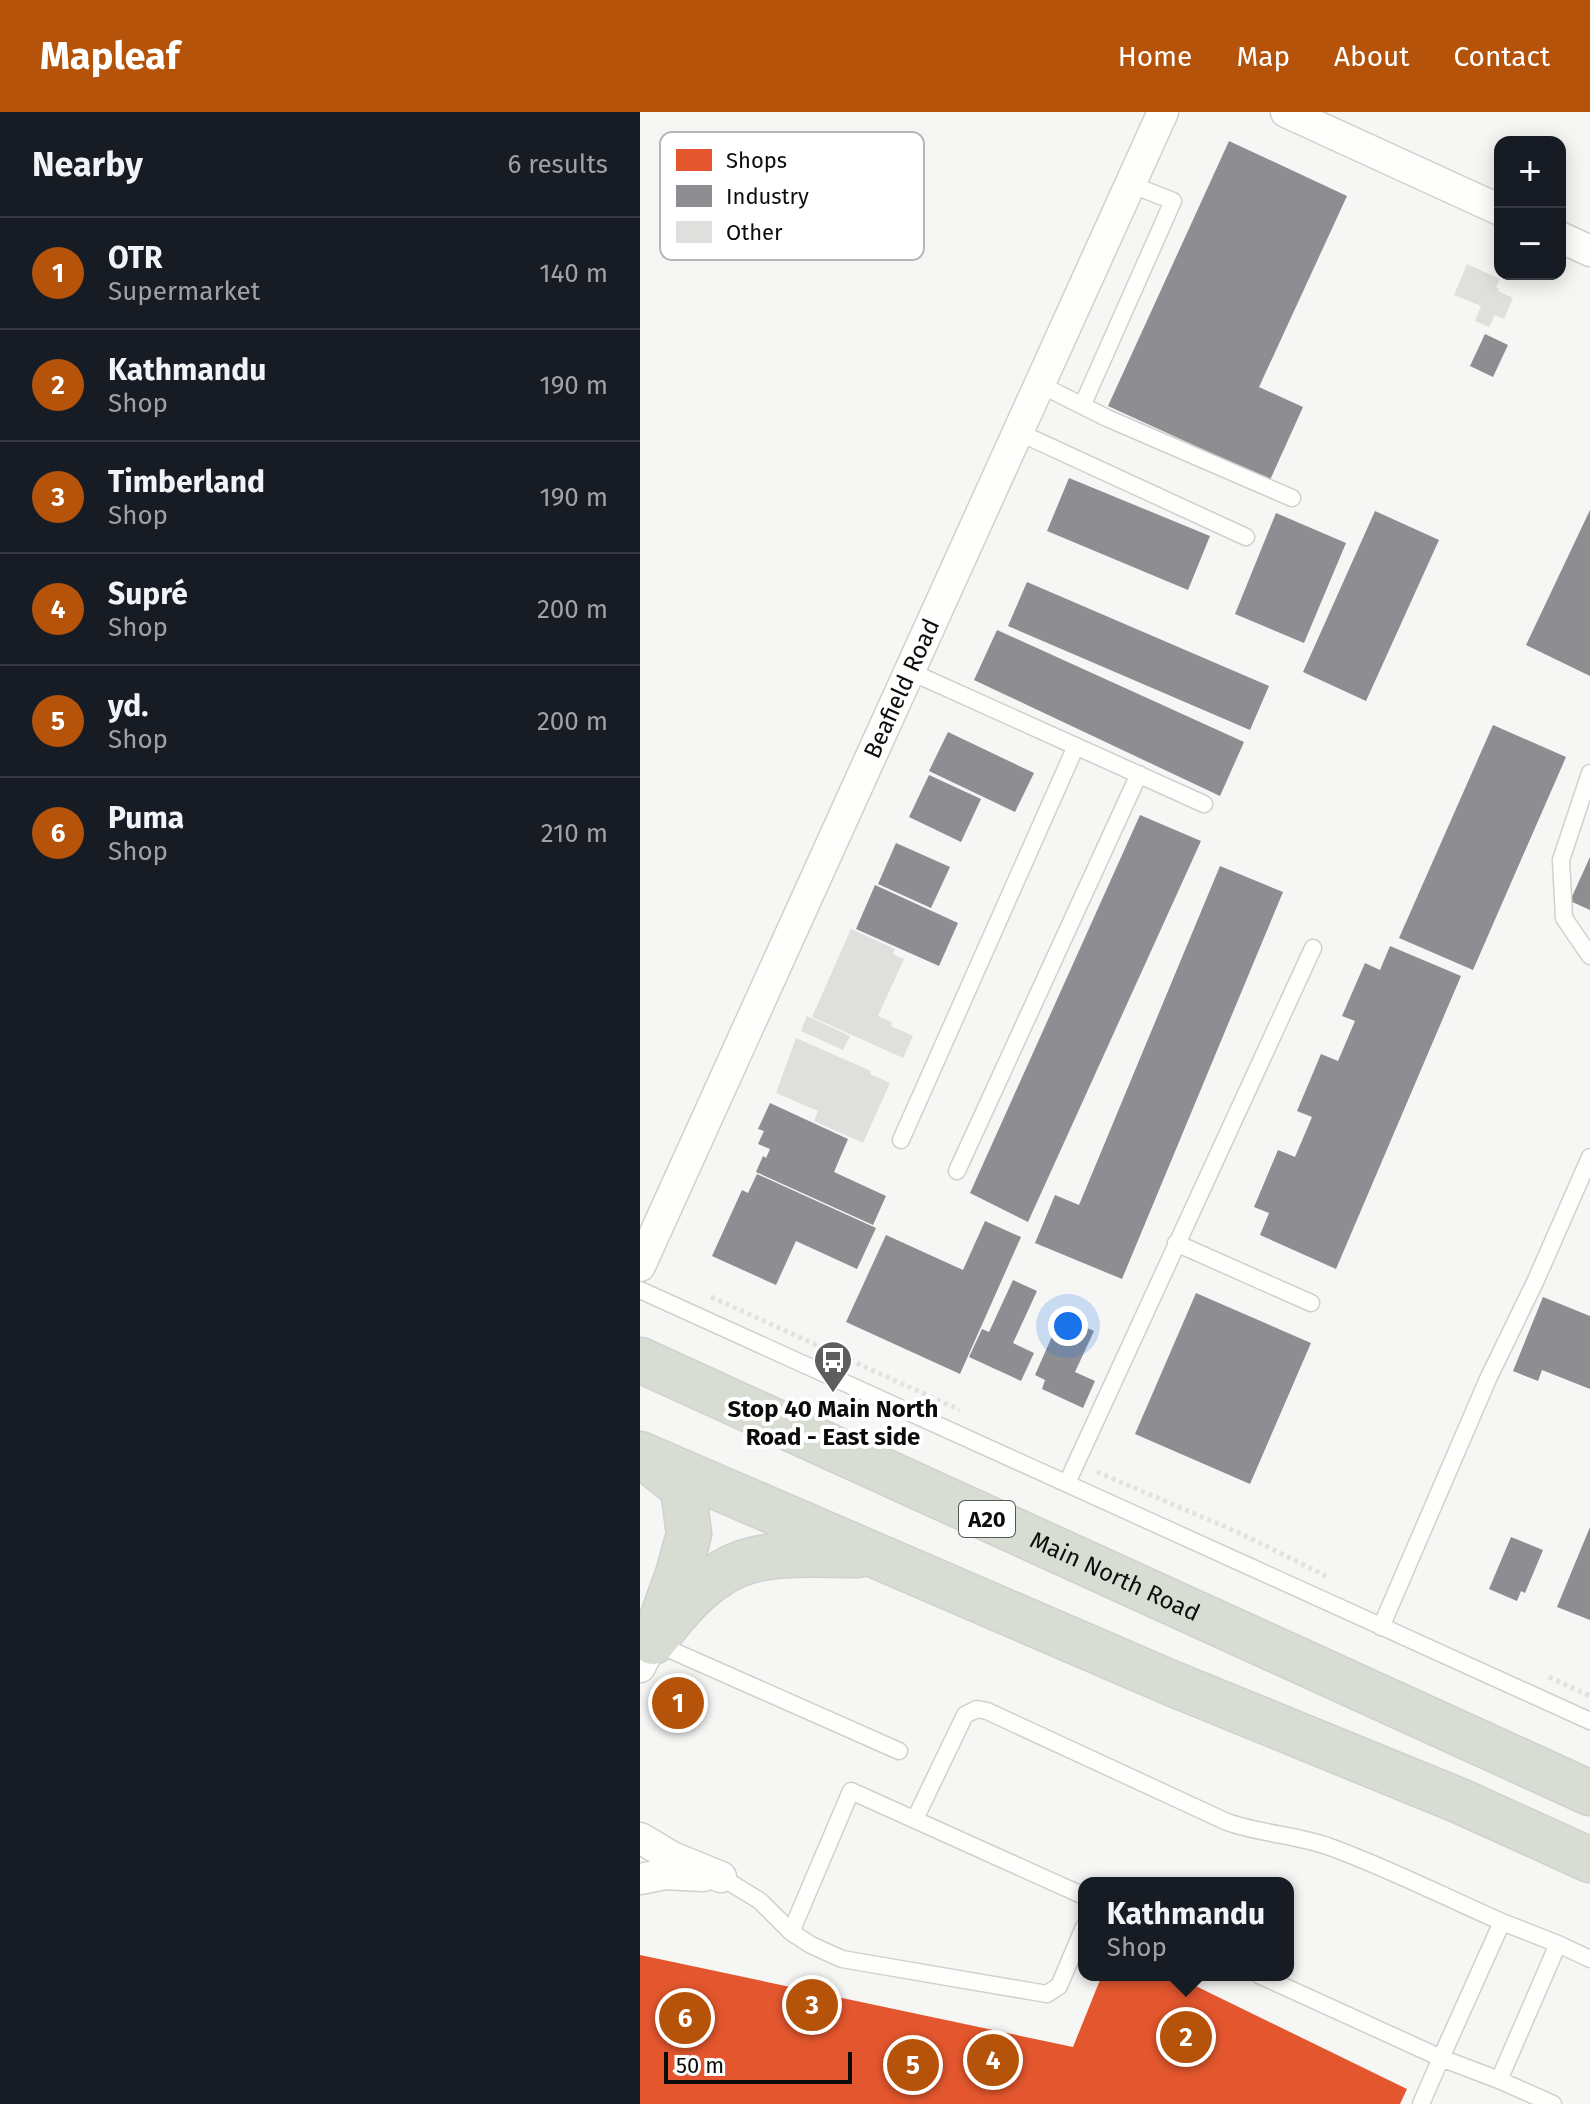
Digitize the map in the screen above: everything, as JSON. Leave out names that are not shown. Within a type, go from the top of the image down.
[{"type":"highway","name":"Main North Road","points":[[640,1360],[1590,1793]]},
{"type":"highway","points":[[642,1455],[1171,1683],[1460,1801],[1590,1860]]},
{"type":"highway","points":[[642,1455],[683,1488],[689,1534],[678,1574],[645,1660]]},
{"type":"highway","points":[[645,1660],[691,1597],[710,1581],[741,1565],[753,1560],[813,1555],[872,1555]]},
{"type":"street","name":"Beafield Road","points":[[640,1266],[1163,112]]},
{"type":"street","points":[[1286,112],[1496,208]]},
{"type":"street","points":[[1566,240],[1590,251]]},
{"type":"street","points":[[640,1838],[672,1857],[721,1877]]},
{"type":"street","points":[[640,1879],[665,1874],[721,1877]]},
{"type":"lane","points":[[1083,404],[1173,201],[1130,184]]},
{"type":"lane","points":[[1039,384],[1107,418],[1292,498]]},
{"type":"lane","points":[[1018,432],[1246,537]]},
{"type":"lane","points":[[909,671],[1204,804]]},
{"type":"lane","points":[[901,1140],[1076,746]]},
{"type":"lane","points":[[1590,773],[1561,860],[1564,918],[1590,956]]},
{"type":"lane","points":[[957,1171],[1139,774]]},
{"type":"lane","points":[[1067,1483],[1313,948]]},
{"type":"lane","points":[[1381,1627],[1488,1379],[1590,1157]]},
{"type":"lane","points":[[1176,1243],[1311,1303]]},
{"type":"lane","points":[[640,1290],[1590,1721]]},
{"type":"lane","points":[[645,1660],[899,1751]]},
{"type":"lane","points":[[915,1819],[965,1715],[977,1709],[987,1711],[1227,1822],[1330,1847],[1590,1959]]},
{"type":"lane","points":[[791,1932],[851,1791],[1078,1893]]},
{"type":"lane","points":[[721,1877],[760,1901],[791,1932],[842,1959],[1047,1994],[1059,1986],[1078,1941]]},
{"type":"lane","points":[[1421,2104],[1502,1922]]},
{"type":"lane","points":[[1499,2080],[1558,1944]]},
{"type":"lane","points":[[1272,1981],[1441,2058],[1553,2104]]},
{"type":"path","points":[[705,1295],[961,1410]]},
{"type":"path","points":[[1075,1463],[1242,1534],[1334,1580]]},
{"type":"path","points":[[1547,1676],[1590,1696]]},
{"type":"building: Shops","points":[[640,1955],[1073,2047],[1100,1981],[1185,1981],[1407,2089],[1400,2104],[640,2104]]},
{"type":"building: Industry","points":[[1229,141],[1347,196],[1259,387],[1303,407],[1270,480],[1108,406]]},
{"type":"building: Industry","points":[[1485,334],[1508,345],[1493,377],[1470,366]]},
{"type":"building: Industry","points":[[1069,478],[1210,536],[1188,590],[1047,531]]},
{"type":"building: Industry","points":[[1590,510],[1590,676],[1526,645]]},
{"type":"building: Industry","points":[[1375,511],[1439,540],[1366,701],[1303,672]]},
{"type":"building: Industry","points":[[1276,513],[1346,543],[1304,643],[1235,614]]},
{"type":"building: Industry","points":[[1027,582],[1269,686],[1250,730],[1008,626]]},
{"type":"building: Industry","points":[[997,630],[1244,742],[1220,796],[974,680]]},
{"type":"building: Industry","points":[[1493,725],[1566,757],[1473,970],[1399,938]]},
{"type":"building: Industry","points":[[948,732],[1034,773],[1015,812],[929,771]]},
{"type":"building: Industry","points":[[929,775],[981,799],[961,842],[909,817]]},
{"type":"building: Industry","points":[[1140,815],[1201,841],[1028,1222],[970,1193]]},
{"type":"building: Industry","points":[[896,843],[950,867],[931,908],[878,884]]},
{"type":"building: Industry","points":[[1590,857],[1590,910],[1570,901]]},
{"type":"building: Industry","points":[[1220,866],[1283,892],[1122,1279],[1035,1243],[1055,1195],[1079,1205]]},
{"type":"building: Industry","points":[[875,885],[958,923],[939,966],[856,929]]},
{"type":"building: Industry","points":[[1390,946],[1461,976],[1336,1269],[1260,1235],[1269,1213],[1254,1207],[1278,1150],[1295,1157],[1312,1117],[1297,1111],[1321,1054],[1338,1061],[1355,1021],[1342,1016],[1365,963],[1380,970]]},
{"type":"building: Industry","points":[[770,1103],[848,1139],[834,1172],[886,1196],[873,1225],[756,1172],[770,1149],[758,1144],[764,1131],[758,1129]]},
{"type":"building: Industry","points":[[757,1174],[876,1228],[857,1269],[796,1241],[776,1285],[712,1256],[742,1190],[748,1193]]},
{"type":"building: Industry","points":[[985,1221],[1021,1237],[960,1374],[846,1322],[886,1235],[963,1270]]},
{"type":"building: Industry","points":[[1013,1280],[1037,1291],[1013,1343],[1034,1353],[1021,1381],[969,1357],[982,1329],[989,1332]]},
{"type":"building: Industry","points":[[1196,1293],[1311,1343],[1250,1484],[1135,1434]]},
{"type":"building: Industry","points":[[1543,1297],[1590,1316],[1590,1389],[1542,1370],[1538,1381],[1513,1371]]},
{"type":"building: Industry","points":[[1061,1316],[1094,1331],[1075,1372],[1095,1381],[1083,1408],[1042,1389],[1045,1380],[1035,1375]]},
{"type":"building: Industry","points":[[1590,1527],[1590,1620],[1557,1607]]},
{"type":"building: Industry","points":[[1511,1537],[1543,1550],[1525,1593],[1521,1591],[1517,1601],[1489,1589]]},
{"type":"building: Other","points":[[1467,264],[1494,276],[1494,280],[1500,280],[1496,287],[1498,291],[1513,298],[1504,319],[1495,315],[1489,327],[1475,321],[1481,306],[1454,295]]},
{"type":"building: Other","points":[[851,929],[895,949],[893,954],[904,959],[878,1016],[913,1036],[903,1058],[812,1017]]},
{"type":"building: Other","points":[[807,1016],[850,1036],[843,1050],[801,1031]]},
{"type":"building: Other","points":[[796,1038],[871,1071],[870,1074],[890,1083],[863,1143],[814,1121],[818,1111],[776,1093]]},
{"type":"place","name":"Stop 40 Main North Road - East side","points":[[833,1394]]},
{"type":"place","name":"OTR","points":[[678,1703]]},
{"type":"place","name":"Timberland","points":[[812,2005]]},
{"type":"place","name":"Puma","points":[[685,2018]]},
{"type":"place","name":"Kathmandu","points":[[1186,2037]]},
{"type":"place","name":"Supré","points":[[993,2060]]},
{"type":"place","name":"yd.","points":[[913,2065]]}]
